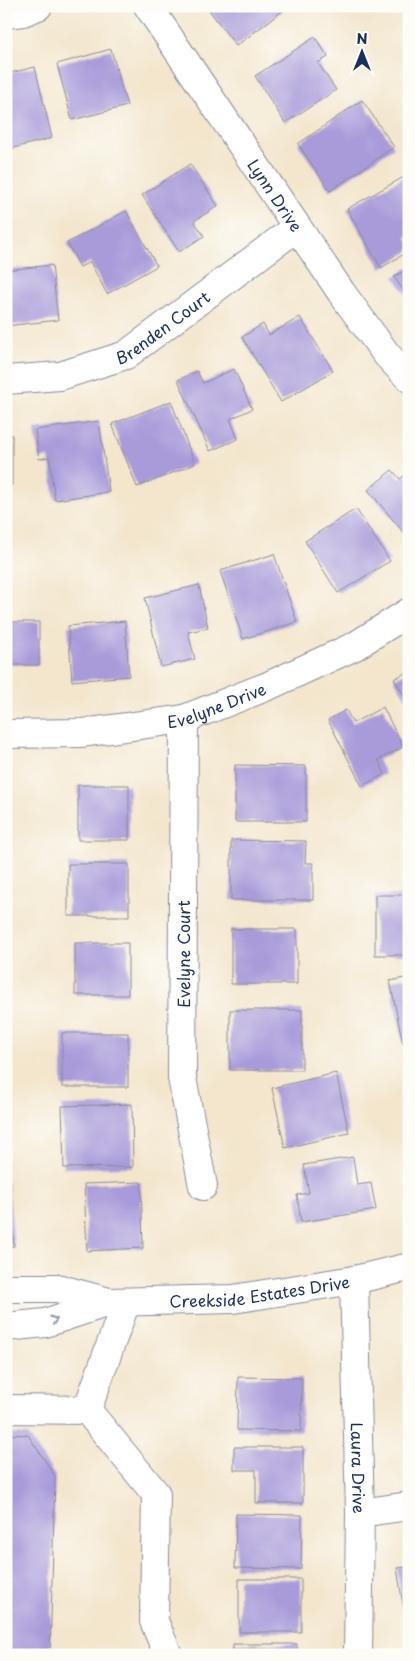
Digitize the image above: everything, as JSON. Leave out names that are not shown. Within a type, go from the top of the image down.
[{"type":"street","points":[[6,14],[23,12],[38,6]]},
{"type":"street","name":"Lynn Drive","points":[[148,6],[341,292],[387,355],[409,378]]},
{"type":"street","name":"Brenden Court","points":[[6,380],[60,376],[126,355],[297,227]]},
{"type":"street","name":"Evelyne Drive","points":[[6,734],[82,733],[184,719],[268,686],[355,646],[409,612]]},
{"type":"street","name":"Evelyne Court","points":[[184,719],[182,1078],[203,1186]]},
{"type":"street","name":"Creekside Estates Drive","points":[[6,1288],[57,1288],[118,1302],[233,1300],[354,1280],[409,1267]]},
{"type":"street","name":"Laura Drive","points":[[354,1280],[360,1513],[358,1655]]},
{"type":"street","points":[[87,1410],[118,1302]]},
{"type":"street","name":"Creekside Estates Drive","points":[[6,1327],[45,1323],[118,1302]]},
{"type":"street","points":[[6,1409],[87,1410],[156,1494],[154,1621],[168,1655]]},
{"type":"street","points":[[360,1513],[409,1506]]},
{"type":"building","points":[[206,6],[289,6],[236,46]]},
{"type":"building","points":[[315,37],[328,57],[318,63],[336,90],[285,123],[255,76]]},
{"type":"building","points":[[111,49],[127,106],[72,120],[57,64]]},
{"type":"building","points":[[35,67],[52,138],[6,150],[6,92],[15,90],[10,73]]},
{"type":"building","points":[[362,100],[394,147],[330,191],[298,144]]},
{"type":"building","points":[[190,164],[218,206],[194,221],[204,236],[179,252],[142,195]]},
{"type":"building","points":[[409,174],[409,236],[406,237],[409,242],[409,251],[381,268],[347,209]]},
{"type":"building","points":[[126,211],[157,266],[107,294],[90,262],[80,267],[67,243]]},
{"type":"building","points":[[52,265],[58,320],[6,326],[6,270]]},
{"type":"building","points":[[409,267],[409,298],[394,277]]},
{"type":"building","points":[[300,317],[333,371],[281,402],[242,337],[263,324],[269,335]]},
{"type":"building","points":[[234,369],[252,409],[230,419],[238,439],[210,451],[178,380],[197,371],[203,383]]},
{"type":"building","points":[[171,401],[195,464],[137,487],[112,424]]},
{"type":"building","points":[[99,421],[109,492],[55,500],[49,457],[39,459],[35,430]]},
{"type":"building","points":[[6,435],[12,435],[12,485],[6,485]]},
{"type":"building","points":[[392,470],[400,479],[409,472],[409,539],[368,490]]},
{"type":"building","points":[[356,509],[390,561],[338,593],[305,541]]},
{"type":"building","points":[[274,554],[297,622],[243,639],[220,571]]},
{"type":"building","points":[[199,585],[208,628],[188,632],[195,659],[161,667],[145,598]]},
{"type":"building","points":[[6,609],[10,609],[10,622],[39,622],[39,665],[6,665]]},
{"type":"building","points":[[125,621],[129,676],[72,681],[68,626]]},
{"type":"building","points":[[409,671],[409,703],[394,679]]},
{"type":"building","points":[[383,707],[403,747],[378,760],[385,774],[362,786],[328,720],[346,710],[353,723]]},
{"type":"building","points":[[235,765],[306,766],[306,822],[235,822]]},
{"type":"building","points":[[78,785],[129,785],[129,840],[78,840]]},
{"type":"building","points":[[231,840],[306,841],[305,863],[313,863],[313,900],[231,900]]},
{"type":"building","points":[[68,864],[129,864],[129,916],[68,916]]},
{"type":"building","points":[[375,895],[409,895],[409,955],[375,955]]},
{"type":"building","points":[[231,929],[297,929],[297,984],[231,984]]},
{"type":"building","points":[[75,943],[128,943],[128,995],[75,995]]},
{"type":"building","points":[[409,977],[409,1043],[403,1044],[390,981]]},
{"type":"building","points":[[230,1010],[302,1010],[302,1070],[230,1070]]},
{"type":"building","points":[[62,1033],[128,1033],[128,1087],[62,1087]]},
{"type":"building","points":[[336,1073],[349,1133],[285,1148],[272,1088]]},
{"type":"building","points":[[132,1104],[133,1167],[64,1168],[62,1106]]},
{"type":"building","points":[[353,1157],[357,1185],[371,1183],[376,1210],[301,1222],[297,1195],[309,1193],[304,1165]]},
{"type":"building","points":[[141,1182],[143,1248],[87,1251],[84,1184]]},
{"type":"building","points":[[8,1183],[14,1246],[6,1247],[6,1184]]},
{"type":"building","points":[[238,1377],[302,1378],[301,1431],[237,1430]]},
{"type":"building","points":[[6,1434],[28,1435],[55,1476],[50,1655],[6,1655]]},
{"type":"building","points":[[234,1447],[303,1447],[303,1503],[256,1503],[256,1470],[234,1470]]},
{"type":"building","points":[[236,1514],[302,1515],[301,1569],[235,1568]]},
{"type":"building","points":[[409,1567],[409,1635],[408,1635],[397,1568]]},
{"type":"building","points":[[239,1579],[301,1579],[301,1632],[239,1632]]},
{"type":"building","points":[[233,1644],[297,1644],[297,1655],[233,1655]]}]
